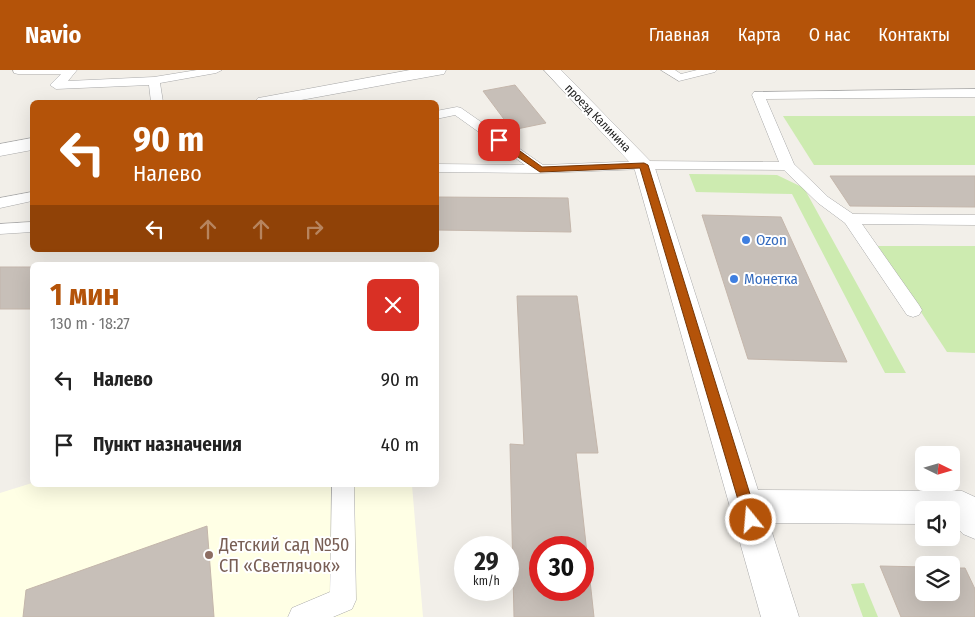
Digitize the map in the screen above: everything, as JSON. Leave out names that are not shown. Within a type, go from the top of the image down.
[{"type":"street","points":[[275,100],[438,70]]},
{"type":"street","name":"проезд Калинина","points":[[552,70],[644,165]]},
{"type":"street","points":[[0,150],[30,144]]},
{"type":"street","points":[[644,165],[780,617]]},
{"type":"street","points":[[746,506],[962,508],[975,522]]},
{"type":"lane","points":[[18,71],[72,71],[56,85],[154,81],[216,70]]},
{"type":"lane","points":[[667,70],[679,78],[711,70]]},
{"type":"lane","points":[[154,81],[157,100]]},
{"type":"lane","points":[[913,310],[850,219],[823,200],[788,166],[758,94],[975,93]]},
{"type":"lane","points":[[439,114],[457,111],[540,169]]},
{"type":"lane","points":[[439,168],[540,169],[644,165],[788,166]]},
{"type":"lane","points":[[0,203],[30,196]]},
{"type":"lane","points":[[850,219],[975,220]]},
{"type":"lane","points":[[0,229],[30,227]]},
{"type":"lane","points":[[301,617],[343,600],[343,487]]},
{"type":"shaded area","name":"Детский сад №50 СП «Светлячок»","points":[[30,484],[30,487],[412,487],[423,617],[0,617],[0,493]]},
{"type":"green space","points":[[783,116],[975,116],[975,165],[814,165]]},
{"type":"green space","points":[[689,174],[777,175],[804,188],[906,373],[885,373],[792,194],[696,192]]},
{"type":"green space","points":[[878,246],[975,246],[975,353],[947,352]]},
{"type":"green space","points":[[864,583],[878,617],[863,617],[851,584]]},
{"type":"building","points":[[515,85],[546,123],[512,130],[483,91]]},
{"type":"building","points":[[830,176],[975,176],[975,207],[850,206]]},
{"type":"building","points":[[439,197],[568,198],[571,232],[439,230]]},
{"type":"building","points":[[702,215],[781,217],[847,362],[748,359]]},
{"type":"building","points":[[0,267],[30,267],[30,309],[0,309]]},
{"type":"building","points":[[517,296],[577,296],[598,453],[576,453],[585,536],[529,536],[529,601],[592,601],[594,617],[514,617],[514,601],[519,601],[519,536],[512,536],[510,444],[524,445]]},
{"type":"building","points":[[207,526],[214,617],[23,617],[26,590]]},
{"type":"building","points":[[880,566],[915,567],[915,601],[960,601],[960,568],[965,568],[975,589],[975,617],[901,617]]},
{"type":"place","name":"Ozon","points":[[746,240]]},
{"type":"place","name":"Монетка","points":[[734,279]]},
{"type":"place","name":"Детский сад №50 СП «Светлячок»","points":[[209,555]]},
{"type":"route","points":[[499,140],[540,169],[644,165],[751,520]]}]
